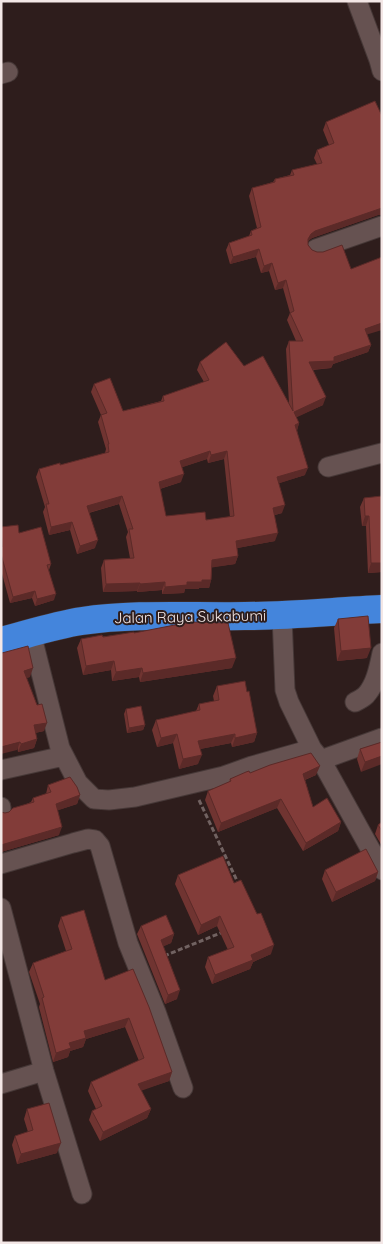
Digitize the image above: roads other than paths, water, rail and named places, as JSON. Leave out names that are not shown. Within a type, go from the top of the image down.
[{"type":"highway","name":"Jalan Raya Sukabumi","points":[[1,641],[49,628],[112,618],[282,616],[382,609]]},
{"type":"street","points":[[357,1],[382,71]]},
{"type":"street","points":[[316,249],[382,226]]},
{"type":"street","points":[[328,467],[382,453]]},
{"type":"street","points":[[282,616],[285,690],[289,702],[382,870]]},
{"type":"street","points":[[31,633],[60,748],[78,784],[94,799],[109,800],[135,797],[224,776],[252,766],[317,754],[382,738]]},
{"type":"street","points":[[355,702],[365,696],[373,685],[382,653]]},
{"type":"street","points":[[1,770],[64,756]]},
{"type":"street","points":[[1,864],[88,839],[95,840],[100,846],[121,918],[183,1088]]},
{"type":"street","points":[[1,908],[44,1071],[82,1194]]},
{"type":"street","points":[[1,1084],[44,1071]]}]
